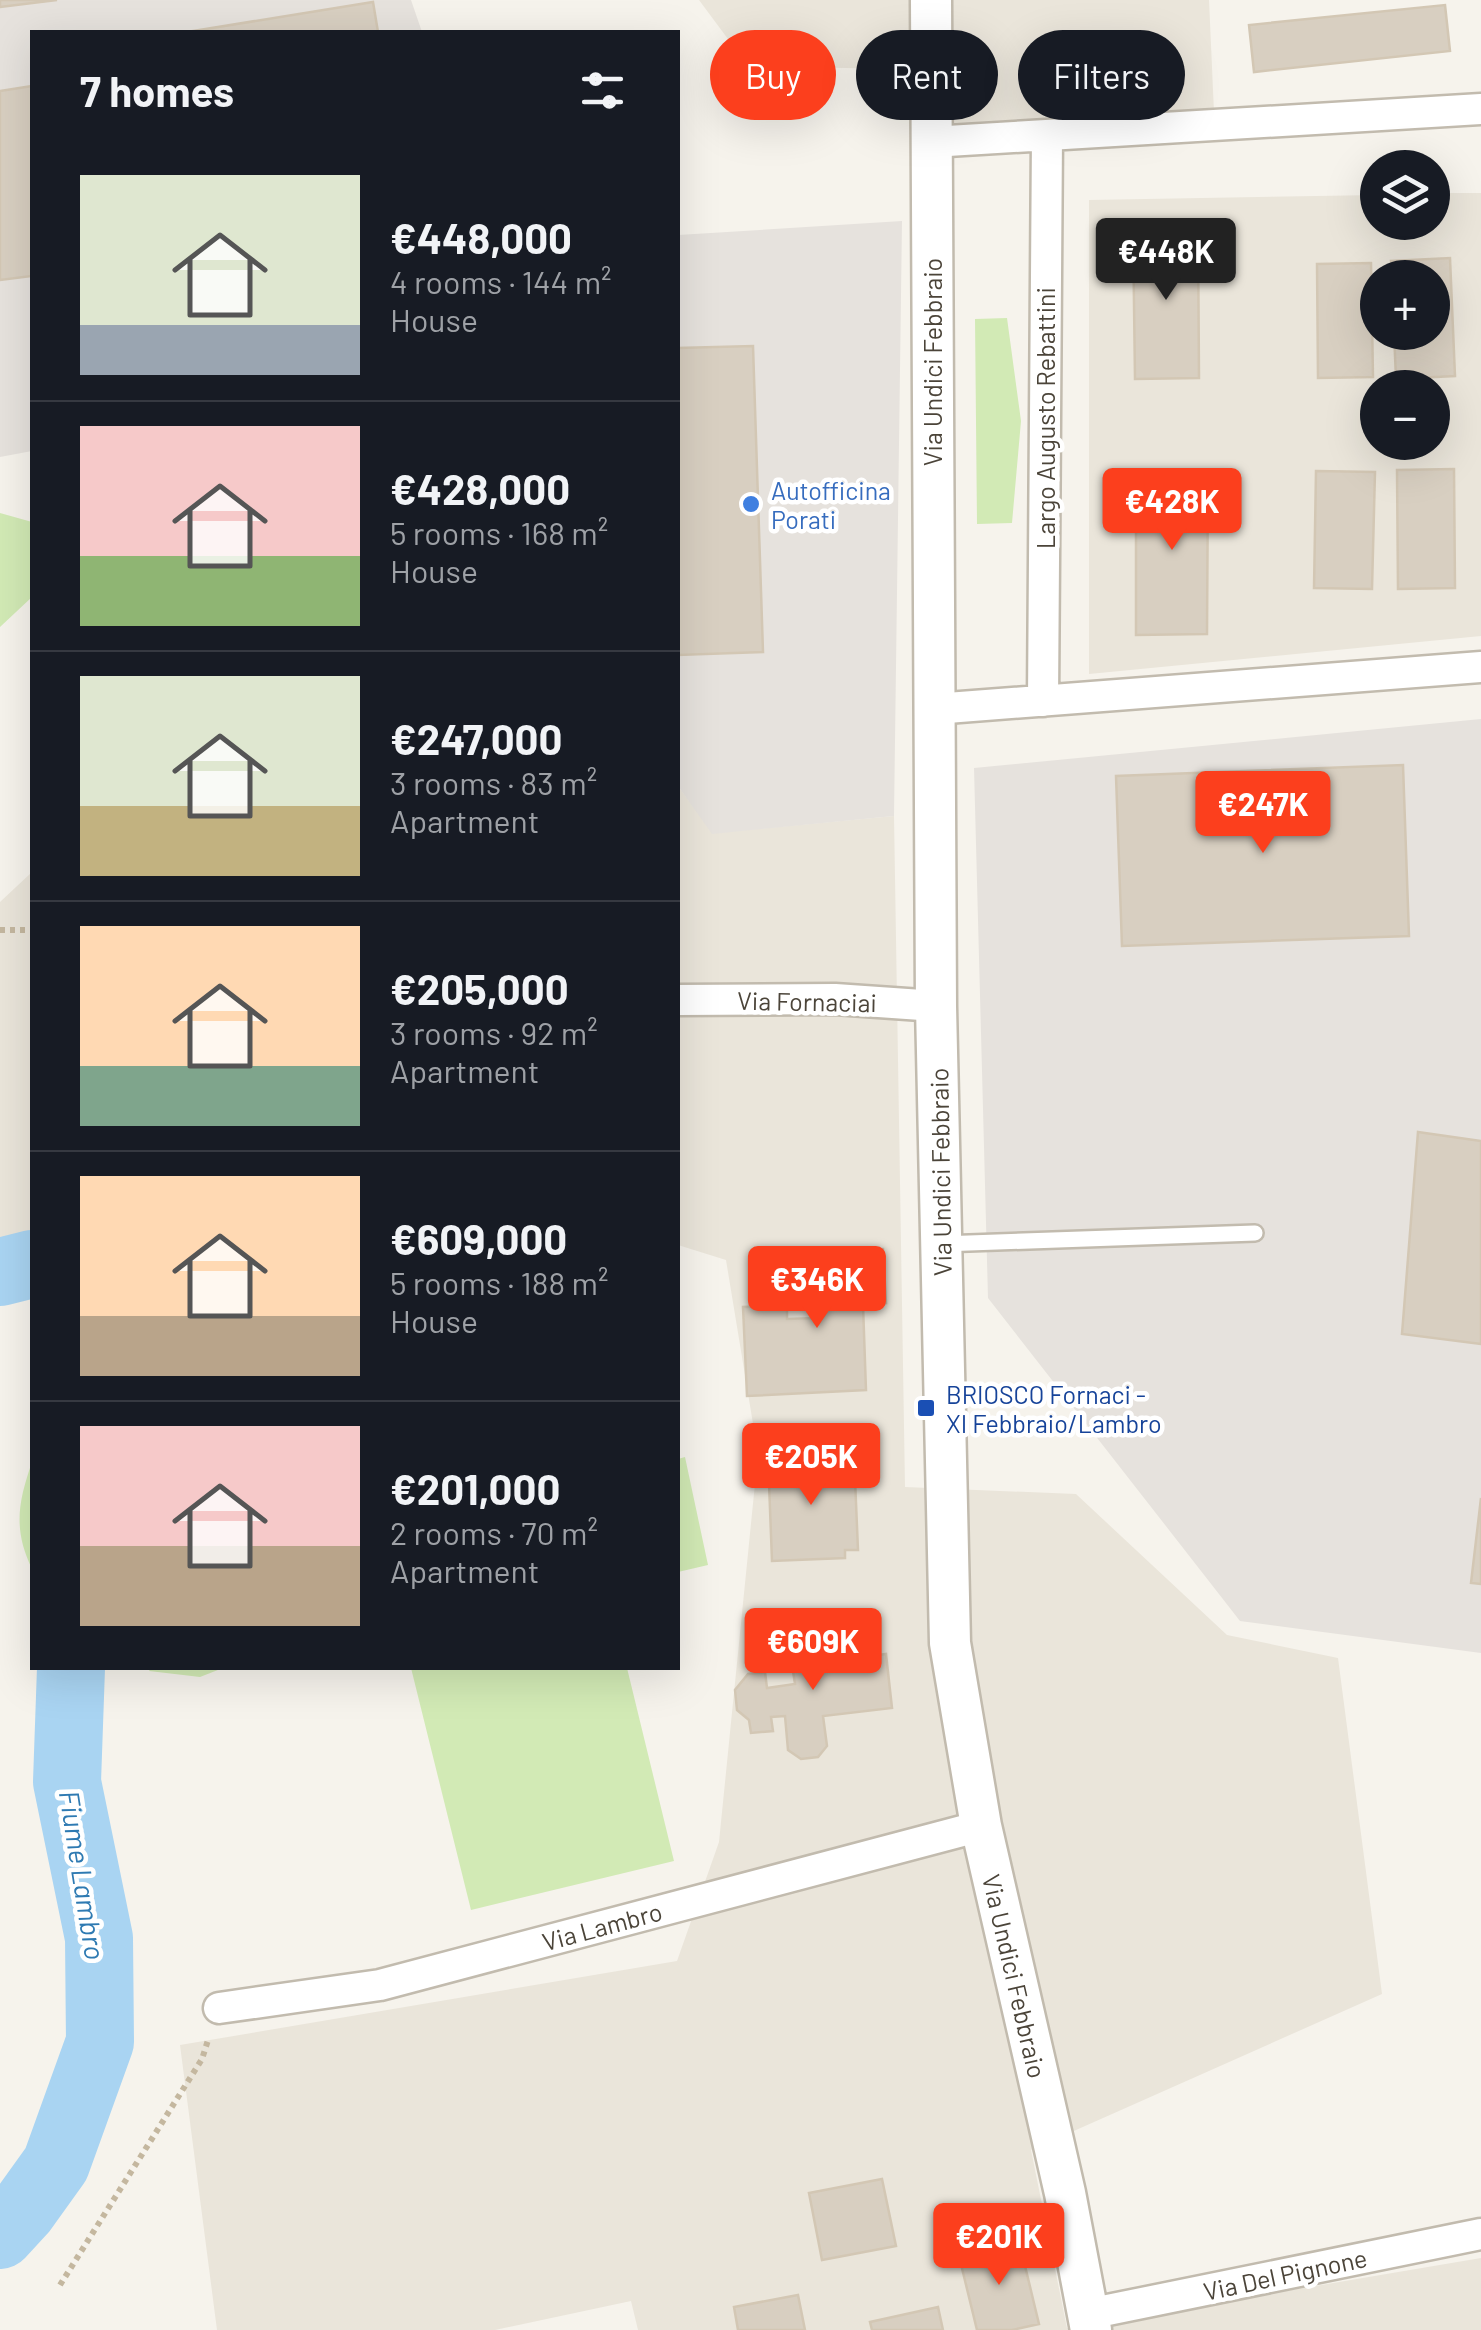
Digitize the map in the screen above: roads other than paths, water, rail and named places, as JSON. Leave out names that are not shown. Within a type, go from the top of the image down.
[{"type":"street","name":"Via Undici Febbraio","points":[[931,0],[936,1006],[950,1642],[980,1826],[1090,2322]]},
{"type":"street","points":[[931,142],[1481,109]]},
{"type":"street","name":"Largo Augusto Rebattini","points":[[1043,700],[1046,135]]},
{"type":"street","points":[[934,708],[1481,667]]},
{"type":"street","name":"Via Fornaciai","points":[[680,1000],[835,999],[936,1006]]},
{"type":"street","name":"Via Lambro","points":[[219,2008],[380,1984],[980,1826]]},
{"type":"street","name":"Via Del Pignone","points":[[1090,2322],[1481,2234]]},
{"type":"lane","points":[[942,1244],[1255,1233]]},
{"type":"waterway","name":"Fiume Lambro","points":[[0,1272],[30,1264]]},
{"type":"waterway","name":"Fiume Lambro","points":[[0,2235],[56,2164],[100,2042],[99,1938],[67,1782],[71,1670]]},
{"type":"place","name":"Autofficina Porati","points":[[751,504]]},
{"type":"place","name":"BRIOSCO Fornaci - XI Febbraio/Lambro","points":[[926,1408]]}]
